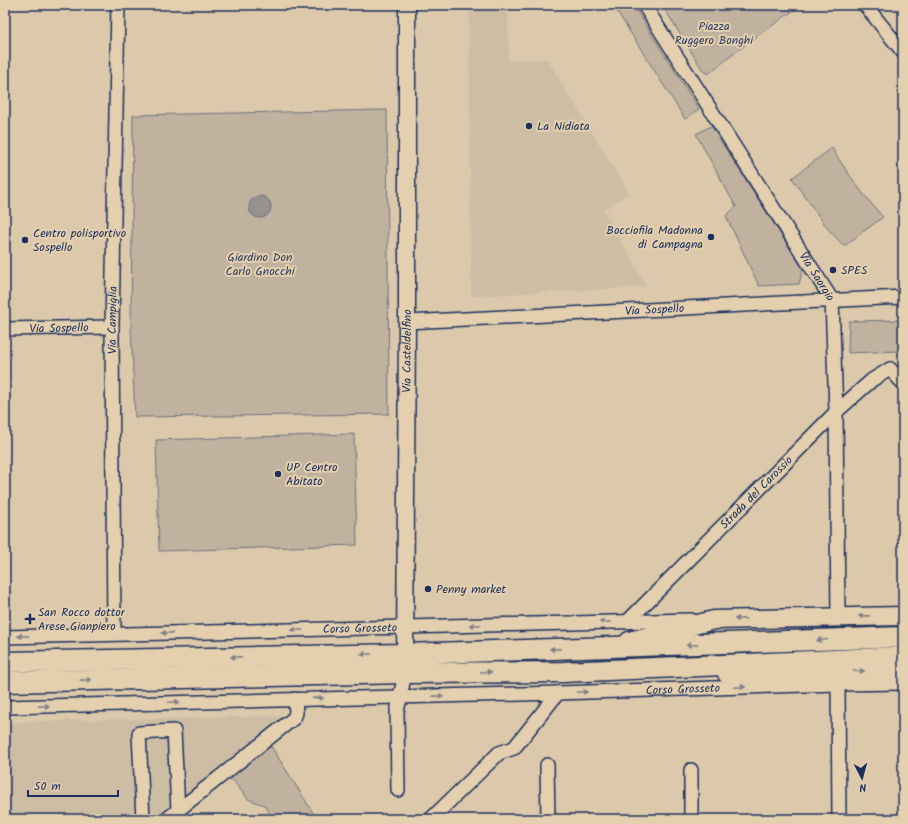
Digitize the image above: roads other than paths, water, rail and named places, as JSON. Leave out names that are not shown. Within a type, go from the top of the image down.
[{"type":"main road","name":"Corso Grosseto","points":[[593,648],[631,641],[714,620],[903,616]]},
{"type":"main road","name":"Corso Grosseto","points":[[5,682],[405,663],[593,648],[903,637]]},
{"type":"main road","name":"Corso Grosseto","points":[[568,672],[903,657]]},
{"type":"main road","name":"Corso Grosseto","points":[[5,662],[405,663],[621,676],[903,670]]},
{"type":"street","name":"Via Campiglia","points":[[114,634],[112,327],[118,5]]},
{"type":"street","name":"Via Casteldelfino","points":[[398,790],[397,712],[405,663],[406,627],[407,5]]},
{"type":"street","name":"Via Saorgio","points":[[644,5],[832,300],[836,412],[838,617]]},
{"type":"street","points":[[865,5],[903,52]]},
{"type":"street","name":"Via Sospello","points":[[407,322],[903,297]]},
{"type":"street","name":"Via Sospello","points":[[5,329],[112,327]]},
{"type":"street","name":"Strada del Carossio","points":[[627,622],[836,412],[872,380],[890,370],[903,383]]},
{"type":"street","name":"Corso Grosseto","points":[[5,637],[714,620]]},
{"type":"street","name":"Corso Grosseto","points":[[5,707],[903,683]]},
{"type":"street","points":[[838,684],[839,819]]},
{"type":"street","points":[[431,819],[499,753],[514,748],[558,693]]},
{"type":"street","points":[[167,819],[294,718],[296,713],[296,699]]},
{"type":"street","points":[[143,819],[139,732],[174,731],[178,810]]},
{"type":"street","points":[[548,765],[548,819]]},
{"type":"street","points":[[691,770],[691,819]]},
{"type":"place","name":"La Nidiata","points":[[529,126]]},
{"type":"place","name":"Bocciofila Madonna di Campagna","points":[[711,237]]},
{"type":"place","name":"Centro polisportivo Sospello","points":[[25,240]]},
{"type":"place","name":"SPES","points":[[833,270]]},
{"type":"place","name":"UP Centro Abitato","points":[[278,474]]},
{"type":"place","name":"Penny market","points":[[428,589]]},
{"type":"place","name":"San Rocco dottor Arese Gianpiero","points":[[30,619]]},
{"type":"park label","name":"Piazza Ruggero Bonghi","points":[[714,33]]},
{"type":"park label","name":"Giardino Don Carlo Gnocchi","points":[[260,264]]}]
